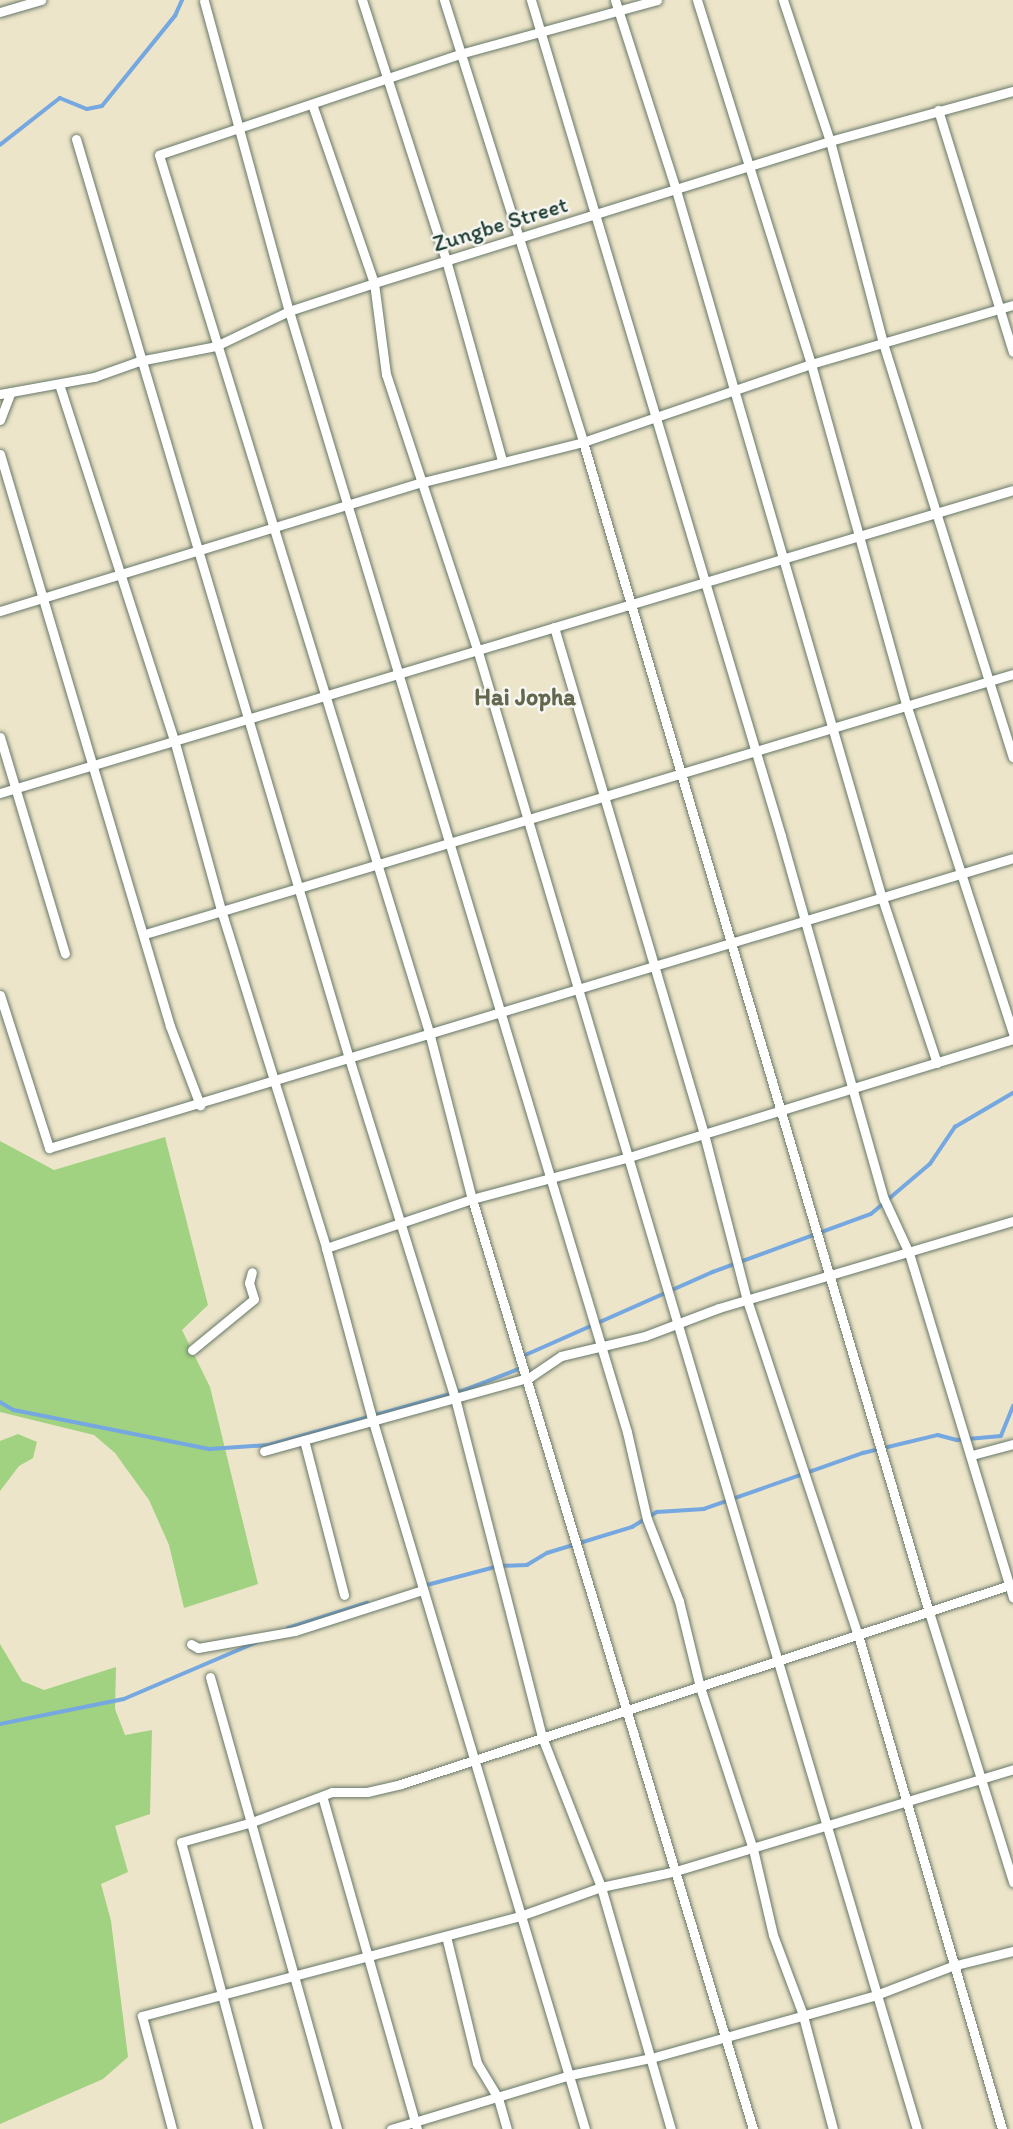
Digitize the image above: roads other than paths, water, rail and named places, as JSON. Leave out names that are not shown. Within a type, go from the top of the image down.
[{"type":"street","points":[[0,12],[41,0]]},
{"type":"street","points":[[362,0],[446,260],[502,461]]},
{"type":"street","points":[[444,0],[583,442],[929,1612],[1013,1882]]},
{"type":"street","points":[[531,0],[593,216],[657,414],[884,1199],[909,1253],[1013,1598]]},
{"type":"street","points":[[615,0],[676,190],[881,895],[937,1063]]},
{"type":"street","points":[[657,0],[460,54],[159,155],[272,530],[429,1032],[472,1199],[530,1377],[753,2129]]},
{"type":"street","points":[[697,0],[811,364],[907,708],[1013,1034]]},
{"type":"street","points":[[783,0],[830,141],[883,343],[1013,757]]},
{"type":"street","points":[[204,1],[289,312],[351,505],[448,843],[627,1432],[647,1519],[679,1601],[700,1687],[753,1849],[773,1935],[802,2012],[833,2129]]},
{"type":"street","name":"Zungbe Street","points":[[0,394],[59,384],[139,361],[216,346],[289,312],[374,283],[750,165],[1013,91]]},
{"type":"street","points":[[312,104],[374,283],[386,374],[478,652],[626,1158],[782,1663],[876,1995],[918,2129]]},
{"type":"street","points":[[938,110],[1013,352]]},
{"type":"street","points":[[76,139],[247,722],[455,1398],[542,1737],[601,1888],[671,2129]]},
{"type":"street","points":[[0,611],[423,482],[583,442],[657,414],[811,364],[1013,305]]},
{"type":"street","points":[[59,384],[175,743],[272,1083],[326,1248],[372,1419],[585,2129]]},
{"type":"street","points":[[0,420],[10,392]]},
{"type":"street","points":[[0,454],[145,934],[170,1026],[200,1105]]},
{"type":"street","points":[[0,793],[93,764],[247,722],[324,696],[399,677],[554,627],[1013,490]]},
{"type":"street","points":[[554,627],[655,962],[704,1134],[747,1300],[858,1635],[904,1802],[1002,2129]]},
{"type":"street","points":[[145,934],[604,798],[754,749],[833,730],[1013,674]]},
{"type":"street","points":[[0,737],[65,953]]},
{"type":"street","points":[[0,995],[49,1149],[272,1083],[655,962],[1013,858]]},
{"type":"street","points":[[326,1248],[402,1225],[472,1199],[626,1158],[781,1107],[1013,1039]]},
{"type":"street","points":[[264,1451],[530,1377],[561,1356],[645,1336],[747,1300],[1013,1222]]},
{"type":"street","points":[[192,1350],[254,1299],[249,1283],[252,1272]]},
{"type":"street","points":[[304,1440],[344,1595]]},
{"type":"street","points":[[972,1455],[1013,1444]]},
{"type":"street","points":[[258,2129],[181,1842],[253,1822],[345,1789],[368,1792],[401,1784],[628,1708],[782,1663],[1011,1585]]},
{"type":"street","points":[[191,1644],[198,1648],[295,1631],[423,1590]]},
{"type":"street","points":[[210,1677],[253,1822],[337,2129]]},
{"type":"street","points":[[172,2129],[142,2016],[520,1916],[601,1888],[676,1871],[753,1849],[982,1776],[1013,1769]]},
{"type":"street","points":[[323,1799],[370,1956],[416,2125]]},
{"type":"street","points":[[446,1936],[477,2063],[498,2098],[507,2129]]},
{"type":"street","points":[[391,2129],[416,2125],[570,2075],[651,2058],[802,2012],[876,1995],[952,1966],[1013,1951]]},
{"type":"waterway","points":[[0,145],[60,98],[87,109],[102,106],[175,16],[182,0]]},
{"type":"waterway","points":[[521,1357],[713,1272],[871,1214],[930,1164],[955,1127],[1013,1093]]},
{"type":"waterway","points":[[0,1402],[14,1410],[210,1449],[269,1445],[465,1390],[521,1368]]},
{"type":"waterway","points":[[427,1585],[499,1566],[527,1565],[547,1553],[632,1527],[657,1512],[704,1509],[863,1453],[938,1435],[957,1440],[1001,1436],[1013,1406]]},
{"type":"waterway","points":[[288,1628],[367,1603]]},
{"type":"waterway","points":[[0,1724],[124,1699],[259,1641]]},
{"type":"district","name":"Hai Jopha","points":[[525,697]]}]
